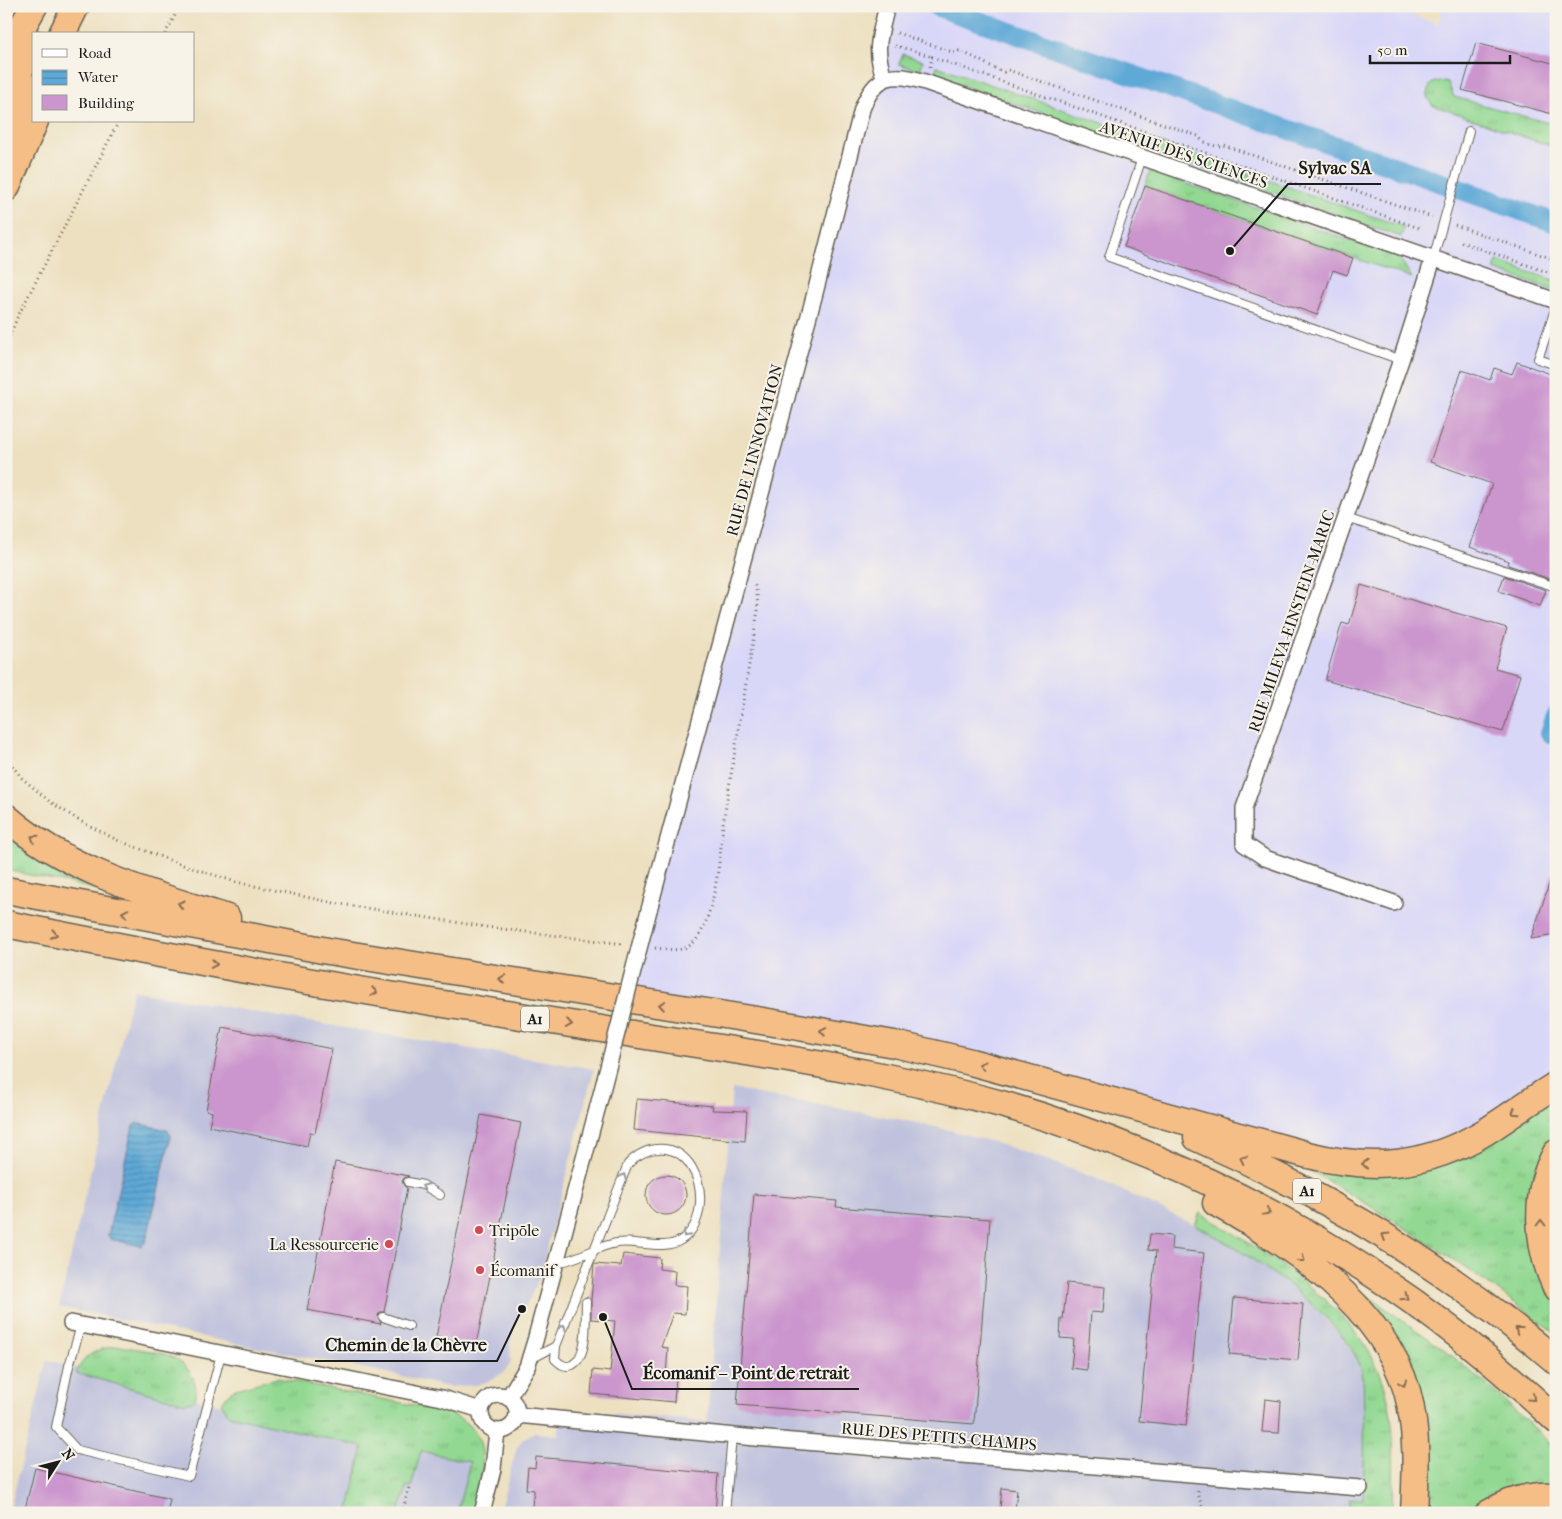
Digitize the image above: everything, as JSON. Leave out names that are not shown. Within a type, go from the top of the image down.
[{"type":"highway","points":[[6,56],[34,6]]},
{"type":"highway","points":[[40,32],[53,6]]},
{"type":"highway","points":[[63,32],[78,6]]},
{"type":"highway","points":[[70,32],[78,6]]},
{"type":"highway","points":[[6,96],[32,47]]},
{"type":"highway","points":[[6,141],[32,92]]},
{"type":"highway","points":[[6,188],[35,122]]},
{"type":"highway","points":[[6,817],[62,856],[119,883],[328,950]]},
{"type":"highway","name":"A1","points":[[6,890],[328,950],[844,1034],[971,1062],[1029,1078],[1098,1100],[1182,1132],[1236,1155],[1321,1198],[1444,1274],[1496,1312],[1556,1360]]},
{"type":"highway","name":"A1","points":[[6,924],[148,952],[379,993],[833,1067],[942,1089],[1062,1123],[1122,1145],[1214,1184],[1345,1256],[1420,1307],[1466,1342],[1508,1376],[1556,1420]]},
{"type":"highway","points":[[1029,1078],[1316,1157],[1369,1165],[1408,1162],[1455,1148],[1486,1131],[1556,1085]]},
{"type":"highway","points":[[1062,1123],[1197,1193],[1237,1216],[1298,1256],[1356,1305],[1382,1338],[1398,1369],[1406,1390],[1415,1447],[1414,1513]]},
{"type":"highway","points":[[1556,1153],[1545,1181],[1540,1204],[1540,1231],[1546,1258],[1556,1287]]},
{"type":"highway","points":[[1489,1513],[1508,1502],[1518,1499],[1539,1495],[1556,1496]]},
{"type":"street","points":[[885,79],[881,69],[877,44],[887,6]]},
{"type":"street","name":"AVENUE DES SCIENCES","points":[[885,79],[901,76],[910,77],[1556,301]]},
{"type":"street","name":"RUE DE L'INNOVATION","points":[[508,1398],[530,1360],[862,109],[867,97],[885,79]]},
{"type":"street","name":"RUE MILEVA-EINSTEIN-MARIC","points":[[1394,903],[1265,858],[1244,844],[1244,808],[1401,360],[1433,259]]},
{"type":"street","points":[[76,1325],[425,1394],[482,1410]]},
{"type":"street","points":[[495,1396],[508,1398],[513,1402],[517,1414],[515,1422],[504,1430],[490,1429],[481,1417],[484,1403],[495,1396]]},
{"type":"street","name":"RUE DES PETITS-CHAMPS","points":[[517,1414],[732,1436],[1360,1488]]},
{"type":"street","points":[[482,1513],[493,1469],[497,1431]]},
{"type":"lane","points":[[1433,259],[1469,131]]},
{"type":"lane","points":[[1142,158],[1109,257],[1401,360]]},
{"type":"lane","points":[[1556,307],[1538,359],[1556,365]]},
{"type":"lane","points":[[1346,518],[1556,588]]},
{"type":"lane","points":[[556,1263],[569,1261],[593,1251],[616,1243],[673,1244],[681,1240],[690,1233],[697,1220],[700,1196],[692,1167],[680,1155],[669,1149],[647,1150],[637,1154],[628,1164],[593,1251],[556,1346],[555,1359],[563,1366],[569,1366],[577,1362],[584,1351],[586,1302]]},
{"type":"lane","points":[[408,1182],[423,1185],[440,1195]]},
{"type":"lane","points":[[383,1318],[409,1326]]},
{"type":"lane","points":[[76,1325],[56,1427],[77,1450],[189,1476],[221,1354]]},
{"type":"lane","points":[[530,1360],[556,1346]]},
{"type":"lane","points":[[725,1513],[732,1436]]},
{"type":"path","points":[[167,32],[180,6]]},
{"type":"path","points":[[881,28],[955,52],[959,51],[1004,72],[1008,70],[1198,136],[1201,140],[1218,147],[1223,145],[1556,260]]},
{"type":"path","points":[[877,44],[912,50],[1419,228]]},
{"type":"path","points":[[928,75],[932,57]]},
{"type":"path","points":[[6,346],[21,310],[118,122]]},
{"type":"path","points":[[1461,242],[1556,275]]},
{"type":"path","points":[[653,947],[681,949],[691,946],[702,932],[708,918],[716,883],[723,824],[758,610],[755,585],[741,567]]},
{"type":"path","points":[[6,758],[22,778],[49,801],[80,821],[117,840],[177,863],[236,882],[326,901],[429,918],[531,933],[626,944]]},
{"type":"path","points":[[1197,1476],[1198,1496],[1206,1513]]},
{"type":"path","points":[[402,1513],[409,1487]]},
{"type":"shaded area","points":[[887,6],[1387,6],[1438,24],[1443,6],[1556,6],[1556,1085],[1390,1164],[971,1062],[626,999],[876,86]]},
{"type":"shaded area","points":[[133,990],[298,1020],[594,1069],[539,1279],[526,1306],[520,1306],[510,1343],[511,1363],[504,1372],[491,1380],[477,1385],[448,1387],[388,1373],[59,1307]]},
{"type":"shaded area","points":[[732,1089],[898,1119],[993,1142],[1100,1180],[1223,1239],[1264,1265],[1311,1304],[1340,1334],[1356,1357],[1363,1376],[1365,1438],[1363,1500],[1350,1499],[1350,1513],[499,1513],[517,1447],[524,1438],[534,1433],[558,1435],[561,1409],[707,1422]]},
{"type":"shaded area","points":[[47,1360],[209,1402],[470,1462],[457,1513],[9,1513]]},
{"type":"green space","points":[[903,54],[923,61],[920,71],[899,64]]},
{"type":"green space","points":[[937,66],[1404,227],[1401,237],[934,76]]},
{"type":"green space","points":[[1440,81],[1448,83],[1454,97],[1556,125],[1556,148],[1432,105],[1427,97],[1430,85]]},
{"type":"green space","points":[[1150,171],[1395,256],[1403,263],[1412,278],[1145,186]]},
{"type":"green space","points":[[1497,261],[1556,281],[1556,291],[1494,270]]},
{"type":"green space","points":[[6,826],[103,883],[100,890],[6,870]]},
{"type":"green space","points":[[1556,1092],[1556,1136],[1547,1150],[1547,1288],[1556,1305],[1556,1333],[1433,1246],[1305,1168],[1307,1163],[1367,1172]]},
{"type":"green space","points":[[1200,1213],[1282,1265],[1309,1286],[1334,1309],[1356,1334],[1374,1360],[1389,1403],[1393,1434],[1392,1513],[1350,1513],[1350,1499],[1363,1499],[1363,1377],[1355,1355],[1340,1333],[1319,1310],[1294,1289],[1240,1251],[1195,1225]]},
{"type":"green space","points":[[1368,1296],[1446,1351],[1493,1390],[1556,1449],[1556,1485],[1479,1507],[1473,1513],[1426,1513],[1427,1446],[1363,1301]]},
{"type":"green space","points":[[120,1346],[170,1356],[182,1363],[194,1380],[196,1387],[195,1400],[185,1403],[76,1373],[88,1356],[99,1350]]},
{"type":"green space","points":[[277,1378],[447,1412],[463,1421],[474,1431],[480,1442],[482,1455],[480,1482],[472,1513],[457,1513],[470,1462],[421,1451],[411,1487],[407,1486],[399,1513],[348,1513],[363,1447],[229,1415],[221,1403],[232,1390]]},
{"type":"water","points":[[137,1123],[167,1130],[171,1135],[146,1242],[141,1246],[110,1239],[108,1235],[133,1126]]},
{"type":"building","points":[[1476,43],[1556,64],[1556,115],[1462,90]]},
{"type":"building","points":[[1145,186],[1353,258],[1347,275],[1333,270],[1317,315],[1124,247]]},
{"type":"building","points":[[1517,362],[1556,376],[1556,561],[1550,579],[1508,565],[1509,561],[1470,547],[1492,484],[1430,462],[1462,370],[1490,380],[1494,368],[1512,374]]},
{"type":"building","points":[[1504,576],[1546,590],[1540,606],[1499,591]]},
{"type":"building","points":[[1361,585],[1507,628],[1495,668],[1520,675],[1503,732],[1325,680],[1342,623],[1349,625]]},
{"type":"building","points":[[1553,872],[1556,872],[1556,935],[1531,939]]},
{"type":"building","points":[[222,1027],[332,1049],[315,1133],[310,1132],[307,1146],[209,1126],[212,1112],[206,1110]]},
{"type":"building","points":[[637,1099],[713,1106],[712,1110],[747,1111],[745,1141],[634,1130]]},
{"type":"building","name":"Tripōle","points":[[481,1115],[521,1123],[476,1345],[436,1337]]},
{"type":"building","points":[[335,1162],[409,1176],[402,1181],[407,1188],[384,1312],[380,1312],[378,1316],[381,1324],[307,1310]]},
{"type":"building","points":[[670,1175],[677,1178],[683,1184],[686,1195],[685,1203],[677,1212],[670,1215],[662,1215],[655,1212],[647,1203],[646,1191],[649,1184],[658,1176]]},
{"type":"building","points":[[754,1194],[837,1201],[836,1207],[990,1219],[974,1424],[737,1405]]},
{"type":"building","points":[[1150,1234],[1172,1236],[1171,1249],[1204,1253],[1186,1426],[1139,1421],[1156,1251],[1148,1250]]},
{"type":"building","points":[[623,1254],[660,1258],[659,1269],[675,1271],[674,1285],[687,1286],[685,1314],[673,1313],[661,1347],[668,1348],[666,1377],[676,1378],[674,1402],[591,1394],[593,1370],[610,1372],[615,1321],[591,1319],[594,1264],[621,1266]]},
{"type":"building","points":[[1067,1283],[1105,1287],[1103,1313],[1091,1312],[1087,1370],[1071,1368],[1074,1339],[1060,1338]]},
{"type":"building","points":[[1234,1298],[1303,1304],[1298,1360],[1229,1354]]},
{"type":"building","points":[[1265,1399],[1281,1401],[1279,1433],[1262,1432]]},
{"type":"building","points":[[536,1457],[718,1474],[715,1513],[531,1513],[534,1490],[526,1489],[528,1467],[535,1468]]},
{"type":"building","points":[[35,1468],[170,1499],[167,1513],[24,1513]]},
{"type":"building","points":[[1002,1488],[1017,1490],[1015,1510],[1000,1509]]},
{"type":"waterway","points":[[936,6],[1556,223]]},
{"type":"waterway","points":[[1550,733],[1556,716]]},
{"type":"place","name":"Sylvac SA","points":[[1230,251]]},
{"type":"place","name":"Tripōle","points":[[479,1230]]},
{"type":"place","name":"La Ressourcerie","points":[[389,1244]]},
{"type":"place","name":"Écomanif","points":[[480,1270]]},
{"type":"place","name":"Chemin de la Chèvre","points":[[522,1309]]},
{"type":"place","name":"Écomanif – Point de retrait","points":[[603,1317]]}]
